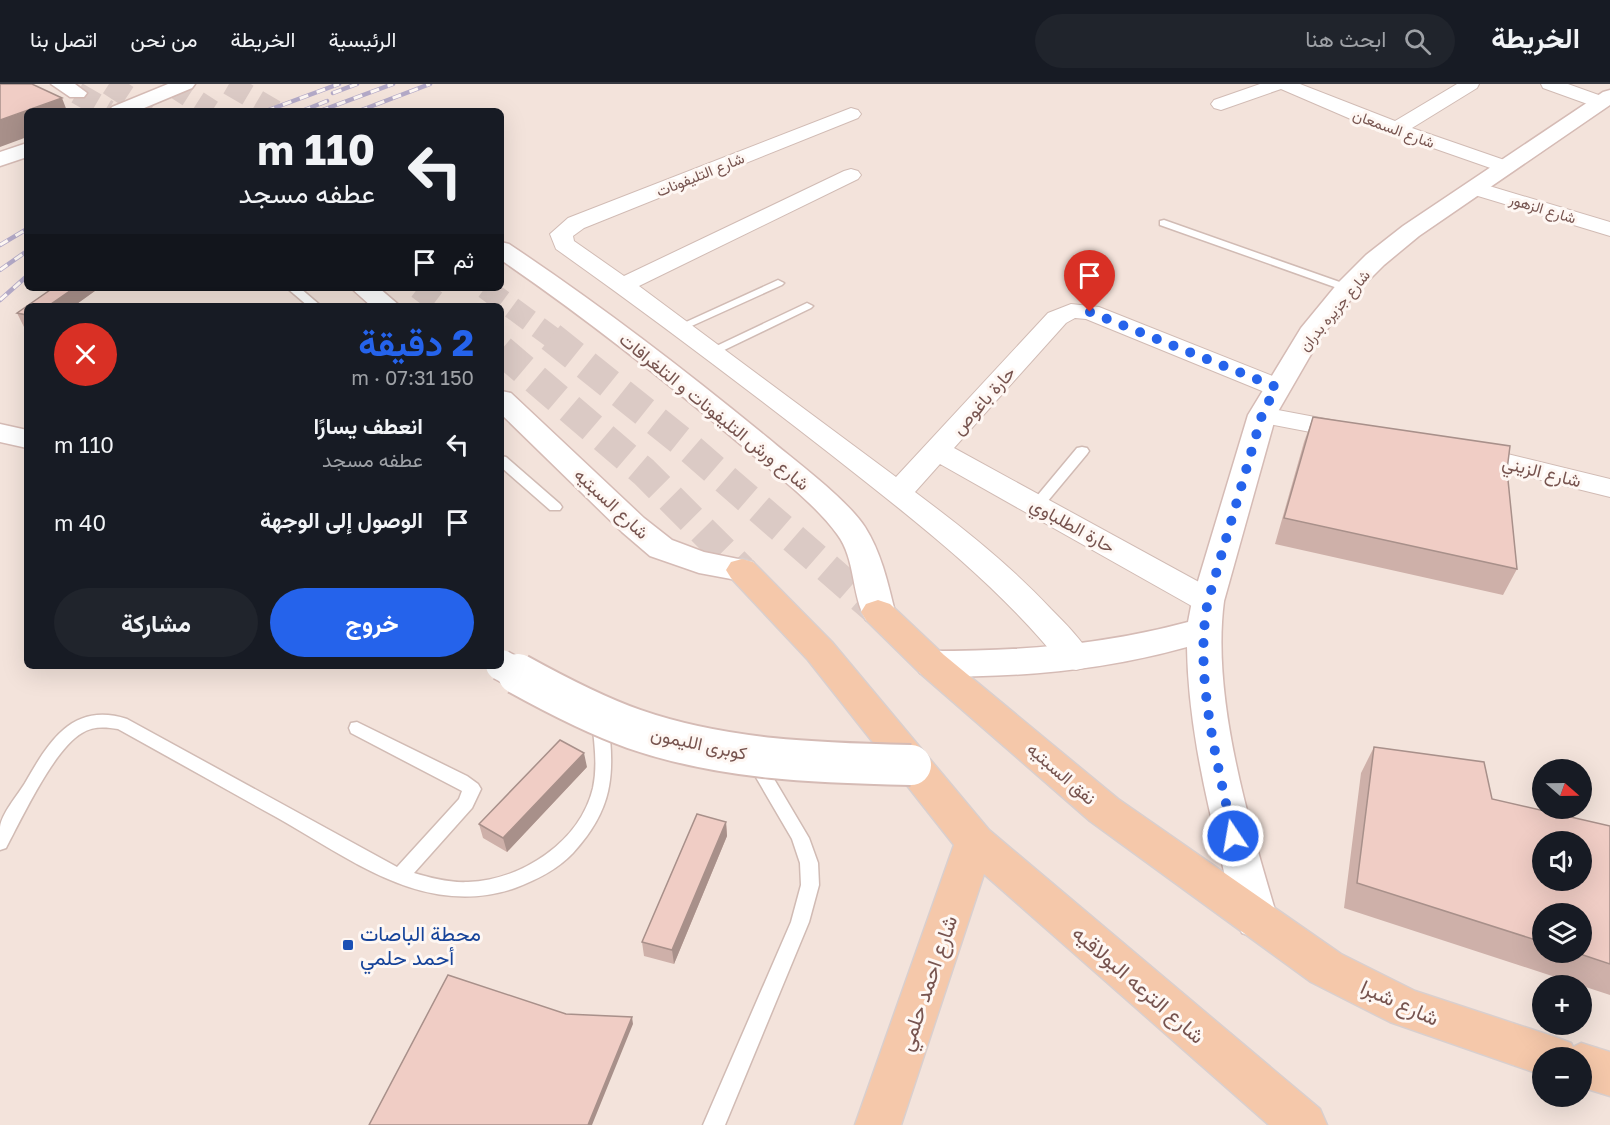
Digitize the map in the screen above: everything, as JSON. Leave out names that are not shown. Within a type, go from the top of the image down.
[{"type":"main road","points":[[742,570],[820,651],[975,842]]},
{"type":"main road","name":"نفق السبتيه","points":[[878,612],[932,664],[1104,810],[1257,920]]},
{"type":"main road","name":"شارع احمد حلمي","points":[[878,1125],[975,842]]},
{"type":"main road","name":"شارع الترعه البولاقيه","points":[[975,842],[1304,1125]]},
{"type":"main road","name":"شارع شبرا","points":[[1257,920],[1326,968],[1405,1008],[1532,1050]]},
{"type":"main road","points":[[1592,1068],[1610,1074]]},
{"type":"street","points":[[126,108],[185,84]]},
{"type":"street","points":[[1221,104],[1278,84]]},
{"type":"street","name":"شارع السمعان","points":[[1284,84],[1396,129],[1506,167]]},
{"type":"street","points":[[1550,84],[1605,99]]},
{"type":"street","points":[[1396,129],[1464,85]]},
{"type":"street","name":"شارع جزيره بدران","points":[[1257,920],[1233,836],[1217,760],[1207,692],[1205,616],[1262,415],[1276,387],[1310,334],[1347,288],[1375,260],[1411,231],[1605,99]]},
{"type":"street","name":"شارع التليفونات","points":[[623,285],[564,244],[561,234],[576,223],[851,114]]},
{"type":"street","points":[[0,160],[24,150]]},
{"type":"street","points":[[851,175],[623,285],[714,350],[898,493],[1011,585],[1047,621],[1076,658]]},
{"type":"street","name":"شارع الزهور","points":[[1476,188],[1610,229]]},
{"type":"street","name":"شارع ورش التليفونات و التلغرافات","points":[[504,251],[662,365],[824,502],[852,531],[869,571],[878,612]]},
{"type":"street","points":[[367,291],[383,303]]},
{"type":"street","name":"حارة باغوص","points":[[898,493],[1056,318],[1071,311],[1090,312],[1276,387]]},
{"type":"street","name":"شارع السبتيه","points":[[504,402],[633,525],[661,548],[699,562],[742,570]]},
{"type":"street","points":[[1262,415],[1376,437]]},
{"type":"street","points":[[0,433],[24,438]]},
{"type":"street","name":"شارع الزيني","points":[[1445,449],[1502,460],[1610,488]]},
{"type":"street","name":"حارة الطلباوي","points":[[937,450],[1037,505],[1205,616]]},
{"type":"street","points":[[932,664],[1005,664],[1076,658],[1141,647],[1205,616]]},
{"type":"street","name":"كوبرى الليمون","points":[[504,667],[599,716],[649,734],[699,746],[750,754],[804,760],[911,765]]},
{"type":"lane","points":[[1164,223],[1347,288]]},
{"type":"lane","points":[[681,327],[778,283]]},
{"type":"lane","points":[[297,291],[311,303]]},
{"type":"lane","points":[[714,350],[807,306]]},
{"type":"lane","points":[[1037,505],[1083,451]]},
{"type":"lane","points":[[504,463],[555,507]]},
{"type":"lane","points":[[0,843],[52,749],[66,734],[86,723],[106,720],[121,723],[399,877],[435,886],[465,890],[483,889],[521,877],[556,857],[583,826],[599,796],[605,761],[599,716]]},
{"type":"lane","points":[[357,728],[461,781],[472,789],[466,803],[399,877]]},
{"type":"lane","points":[[714,1125],[800,922],[810,892],[810,864],[799,837],[750,754]]},
{"type":"shaded area","points":[[0,84],[1610,84],[1610,1125],[0,1125]]},
{"type":"building","points":[[0,84],[32,84],[62,98],[34,108],[24,108],[24,111],[0,120]]},
{"type":"building","points":[[49,291],[70,291],[52,303],[31,303]]},
{"type":"building","points":[[1313,417],[1510,446],[1507,470],[1517,569],[1284,518]]},
{"type":"building","points":[[560,740],[584,753],[503,838],[479,824]]},
{"type":"building","points":[[1374,747],[1484,762],[1492,799],[1532,808],[1532,819],[1579,819],[1610,826],[1610,964],[1592,958],[1592,903],[1532,903],[1532,939],[1357,883]]},
{"type":"building","points":[[697,814],[726,822],[672,950],[642,942]]},
{"type":"building","points":[[448,975],[566,1014],[632,1017],[588,1125],[369,1125]]},
{"type":"tunnel","points":[[109,84],[145,108]]},
{"type":"tunnel","points":[[170,84],[207,108]]},
{"type":"tunnel","points":[[229,84],[270,108]]},
{"type":"tunnel","points":[[77,93],[103,108]]},
{"type":"tunnel","points":[[422,291],[438,303]]},
{"type":"tunnel","points":[[489,291],[553,338]]},
{"type":"tunnel","points":[[551,337],[686,445],[878,612]]},
{"type":"tunnel","points":[[504,353],[644,472],[742,570]]},
{"type":"railway","points":[[274,108],[339,84]]},
{"type":"railway","points":[[333,93],[357,84]]},
{"type":"railway","points":[[328,108],[393,84]]},
{"type":"railway","points":[[367,108],[430,84]]},
{"type":"railway","points":[[310,108],[327,101]]},
{"type":"railway","points":[[0,245],[24,231]]},
{"type":"railway","points":[[0,270],[24,253]]},
{"type":"railway","points":[[0,300],[24,279]]},
{"type":"place","name":"محطة الباصات أحمد حلمي","points":[[348,945]]},
{"type":"route","points":[[1090,312],[1276,387],[1262,415],[1208,601],[1203,630],[1207,692],[1217,760],[1233,836]]}]
